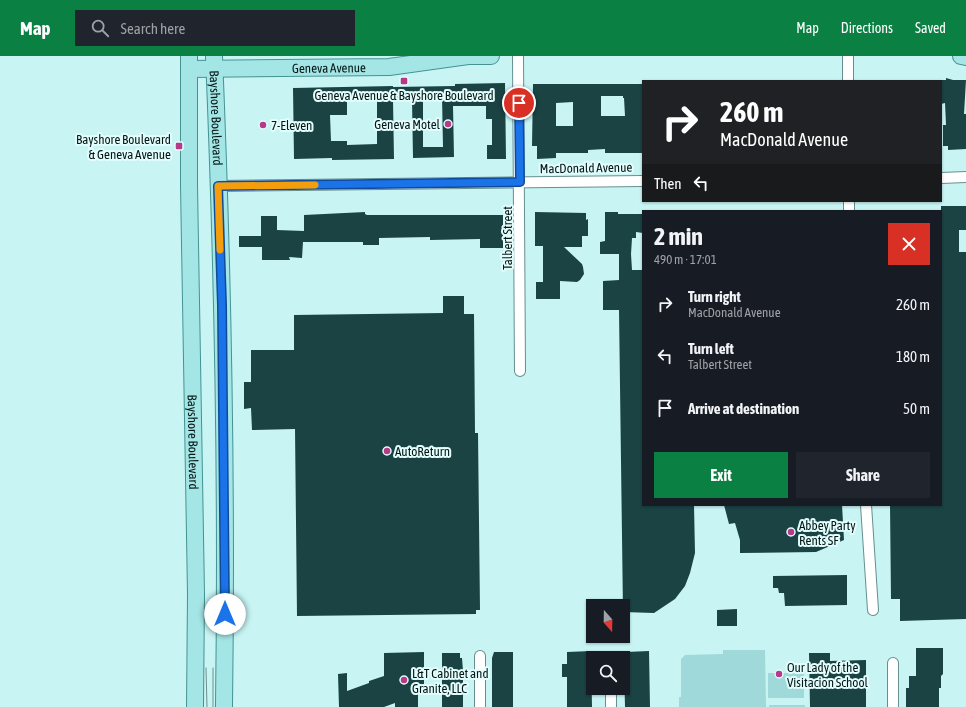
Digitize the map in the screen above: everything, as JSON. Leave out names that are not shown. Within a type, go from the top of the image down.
[{"type":"main road","name":"Geneva Avenue","points":[[189,63],[389,67],[467,56],[491,56]]},
{"type":"main road","points":[[961,56],[966,57]]},
{"type":"main road","name":"Bayshore Boulevard","points":[[189,63],[189,201],[196,594],[194,707]]},
{"type":"main road","name":"Bayshore Boulevard","points":[[214,63],[222,320],[225,614],[224,707]]},
{"type":"street","name":"Talbert Street","points":[[518,56],[520,371]]},
{"type":"street","points":[[848,56],[848,80]]},
{"type":"street","points":[[942,178],[966,177]]},
{"type":"street","name":"MacDonald Avenue","points":[[218,186],[642,181]]},
{"type":"street","points":[[866,506],[872,610]]},
{"type":"street","points":[[480,656],[480,707]]},
{"type":"street","points":[[893,662],[893,707]]},
{"type":"street","points":[[611,695],[611,707]]},
{"type":"shaded area","points":[[723,650],[765,650],[766,707],[679,707],[679,697],[681,697],[681,659],[685,655],[723,654]]},
{"type":"shaded area","points":[[768,673],[804,673],[804,698],[768,698]]},
{"type":"shaded area","points":[[769,705],[805,705],[805,707],[769,707]]},
{"type":"building","points":[[946,78],[953,80],[966,80],[964,114],[966,114],[966,149],[948,150],[948,146],[943,146],[943,125],[946,125],[945,103],[942,104],[942,80],[946,80]]},
{"type":"building","points":[[505,83],[506,159],[487,159],[487,145],[492,145],[492,119],[486,119],[486,106],[453,106],[454,157],[413,158],[412,100],[393,100],[394,159],[294,159],[293,88],[455,86],[455,84]],"holes":[[[442,96],[443,147],[423,147],[423,97]],[[347,100],[377,100],[377,144],[347,145],[347,141],[331,141],[330,115],[347,115]]]},
{"type":"building","points":[[533,84],[642,84],[642,153],[605,153],[605,149],[588,150],[588,153],[556,153],[556,158],[537,159],[537,146],[532,146]],"holes":[[[601,96],[623,96],[625,116],[601,116]],[[573,102],[573,126],[556,126],[556,103]]]},
{"type":"building","points":[[941,206],[966,206],[966,230],[959,230],[959,252],[966,252],[966,619],[900,621],[900,599],[891,599],[890,506],[942,506]]},
{"type":"building","points":[[365,212],[367,215],[503,215],[503,248],[480,248],[480,239],[430,240],[430,237],[379,238],[379,245],[363,245],[363,242],[303,242],[302,258],[289,257],[290,260],[262,260],[262,247],[239,247],[239,236],[261,236],[261,216],[277,216],[277,230],[304,231],[304,215]]},
{"type":"building","points":[[535,212],[586,213],[586,220],[588,219],[588,236],[582,236],[582,247],[564,247],[582,264],[584,274],[577,282],[560,281],[560,299],[536,299],[536,282],[543,282],[543,246],[535,246]]},
{"type":"building","points":[[605,212],[618,212],[618,214],[642,214],[642,233],[636,232],[636,238],[632,238],[631,254],[632,270],[642,270],[642,506],[694,506],[695,553],[690,573],[685,586],[675,599],[654,613],[630,612],[630,599],[623,599],[619,310],[603,310],[603,281],[619,280],[619,254],[600,254],[600,242],[605,241]]},
{"type":"building","name":"AutoReturn","points":[[443,296],[464,296],[464,314],[474,314],[475,433],[478,433],[480,610],[476,610],[476,614],[297,616],[295,429],[252,430],[251,408],[244,409],[244,382],[251,382],[251,350],[294,350],[294,315],[443,313]]},
{"type":"building","name":"Abbey Party Rents SF","points":[[724,506],[842,506],[844,540],[816,552],[740,553],[740,540],[735,523],[729,524]]},
{"type":"building","points":[[847,575],[847,605],[785,606],[784,593],[779,593],[778,588],[773,588],[773,576]]},
{"type":"building","points":[[737,609],[737,626],[717,626],[717,610]]},
{"type":"building","points":[[916,648],[943,648],[943,674],[941,676],[941,688],[939,688],[939,707],[906,707],[906,688],[909,688],[909,676],[916,676]]},
{"type":"building","points":[[586,651],[586,695],[592,695],[592,707],[567,707],[567,677],[562,677],[562,664],[567,664],[567,652]]},
{"type":"building","points":[[649,651],[650,707],[625,707],[625,695],[630,695],[630,652]]},
{"type":"building","name":"L&T Cabinet and Granite, LLC","points":[[424,652],[424,692],[418,694],[418,707],[395,707],[395,703],[384,707],[339,707],[338,674],[347,673],[347,691],[384,676],[384,653]]},
{"type":"building","points":[[494,652],[513,652],[513,707],[492,707],[492,658]]},
{"type":"building","points":[[442,653],[460,653],[460,658],[462,658],[463,707],[442,707]]},
{"type":"building","points":[[809,653],[830,653],[830,661],[866,660],[866,707],[810,707]]},
{"type":"tram line","points":[[206,668],[207,707]]},
{"type":"tram line","points":[[213,668],[213,707]]},
{"type":"slow traffic","points":[[220,250],[218,186],[315,185]]},
{"type":"place","name":"Geneva Avenue & Bayshore Boulevard","points":[[404,81]]},
{"type":"place","name":"Geneva Motel","points":[[448,124]]},
{"type":"place","name":"7-Eleven","points":[[263,125]]},
{"type":"place","name":"Bayshore Boulevard & Geneva Avenue","points":[[179,146]]},
{"type":"place","name":"AutoReturn","points":[[387,451]]},
{"type":"place","name":"Abbey Party Rents SF","points":[[791,532]]},
{"type":"place","name":"Our Lady of the Visitacion School","points":[[779,674]]},
{"type":"place","name":"L&T Cabinet and Granite, LLC","points":[[404,680]]},
{"type":"route","points":[[225,614],[222,305],[218,186],[520,182],[519,103]]}]
